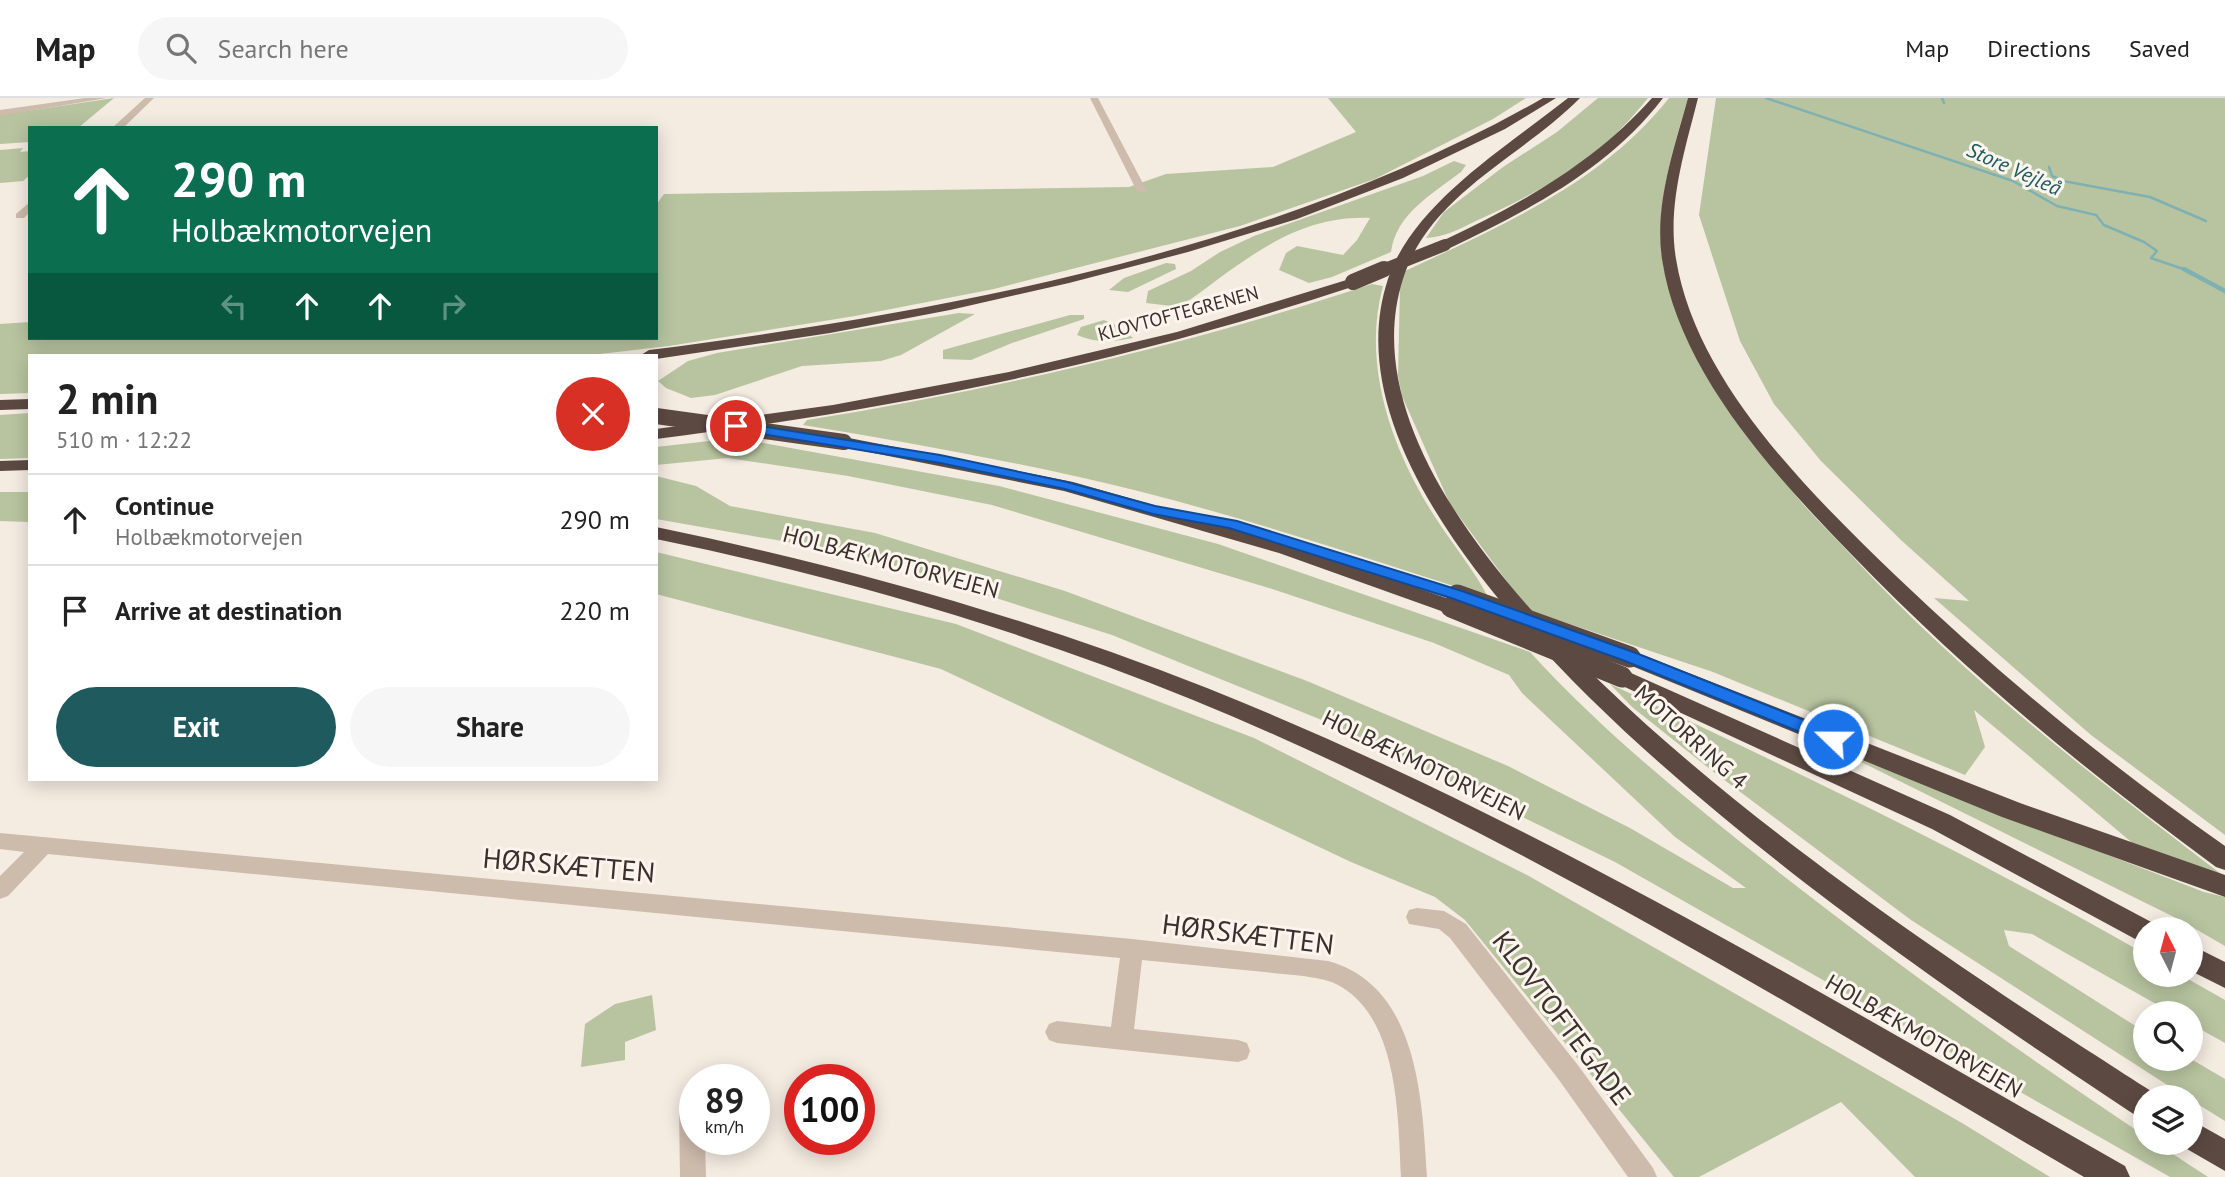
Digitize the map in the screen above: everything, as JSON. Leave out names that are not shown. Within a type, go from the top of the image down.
[{"type":"highway","points":[[656,354],[820,330],[955,305],[1042,286],[1194,246],[1296,215],[1403,174],[1490,133],[1551,98]]},
{"type":"highway","name":"MOTORRING 4","points":[[1575,98],[1449,199],[1431,217],[1408,249],[1395,281],[1386,335],[1388,365],[1402,420],[1415,455],[1441,503],[1474,553],[1523,615],[1576,672],[1640,734],[1726,809],[1906,944],[2133,1096]]},
{"type":"highway","name":"KLOVTOFTEGRENEN","points":[[658,433],[856,406],[1023,374],[1172,338],[1353,282],[1445,245],[1520,209],[1598,158],[1631,130],[1658,98]]},
{"type":"highway","points":[[1693,98],[1672,181],[1666,224],[1673,278],[1691,330],[1717,377],[1766,448],[1828,520],[1920,612],[2070,742],[2225,860]]},
{"type":"highway","points":[[0,405],[28,404]]},
{"type":"highway","points":[[658,416],[844,442],[1067,486],[1286,549],[1454,601],[2011,810],[2225,886]]},
{"type":"highway","points":[[0,466],[28,465]]},
{"type":"highway","points":[[0,477],[28,477]]},
{"type":"highway","name":"HOLBÆKMOTORVEJEN","points":[[658,533],[840,574],[1014,625],[1164,680],[1296,735],[1422,793],[1600,884],[2114,1177]]},
{"type":"highway","points":[[1626,667],[1941,822],[2133,925]]},
{"type":"highway","points":[[2203,964],[2225,976]]},
{"type":"highway","points":[[2203,1142],[2225,1156]]},
{"type":"street","points":[[0,113],[103,98]]},
{"type":"street","points":[[119,126],[150,98]]},
{"type":"street","points":[[1094,98],[1142,191]]},
{"type":"street","points":[[28,207],[20,216],[28,216]]},
{"type":"street","name":"HØRSKÆTTEN","points":[[0,841],[1132,949],[1304,966],[1328,971],[1357,986],[1385,1016],[1397,1045],[1410,1116],[1414,1177]]},
{"type":"street","points":[[0,890],[43,845]]},
{"type":"street","name":"KLOVTOFTEGADE","points":[[1417,917],[1444,920],[1458,931],[1569,1072],[1644,1177]]},
{"type":"street","name":"HØRSKÆTTEN","points":[[1121,1039],[1132,949]]},
{"type":"street","points":[[1057,1032],[1238,1051]]},
{"type":"street","points":[[693,1155],[693,1177]]},
{"type":"green space","points":[[114,98],[80,126],[28,126],[28,142],[0,144],[0,115]]},
{"type":"green space","points":[[1328,98],[1526,98],[1493,119],[1375,179],[1240,226],[994,289],[855,316],[669,346],[600,354],[28,354],[28,393],[0,394],[0,324],[28,322],[28,340],[658,340],[658,202],[664,194],[1129,187],[1166,174],[1273,167],[1356,132]]},
{"type":"green space","points":[[1598,98],[1648,98],[1611,138],[1548,184],[1458,230],[1426,238],[1444,212],[1503,167],[1557,132]]},
{"type":"green space","points":[[1669,98],[1688,98],[1670,161],[1663,204],[1661,247],[1669,288],[1683,323],[1702,356],[1782,477],[1812,514],[1895,601],[1985,685],[2079,764],[2225,877],[2142,851],[1974,710],[1985,747],[1965,775],[1713,672],[1528,610],[1450,504],[1402,396],[1398,376],[1400,287],[1405,271],[1548,200],[1613,155]]},
{"type":"green space","points":[[1716,98],[2225,98],[2225,835],[2091,735],[1934,598],[1969,601],[1902,541],[1821,461],[1774,404],[1740,341],[1699,215]]},
{"type":"green space","points":[[23,148],[20,152],[28,151],[28,177],[23,181],[0,183],[0,150]]},
{"type":"green space","points":[[1454,161],[1466,165],[1408,216],[1394,239],[1391,252],[1332,277],[1309,283],[1279,270],[1286,253],[1297,246],[1343,255],[1357,240],[1370,218],[1342,219],[1315,225],[1268,246],[1180,307],[1146,303],[1148,291],[1254,236],[1423,176]]},
{"type":"green space","points":[[1166,263],[1175,264],[1176,269],[1128,292],[1109,290],[1124,278]]},
{"type":"green space","points":[[1372,284],[1383,286],[1377,316],[1376,347],[1385,408],[1395,438],[1421,494],[1488,597],[1359,555],[1142,492],[973,455],[803,425],[807,420],[950,394],[1163,346]]},
{"type":"green space","points":[[959,313],[975,314],[901,355],[881,361],[802,366],[715,395],[691,398],[666,388],[658,381],[688,361],[717,353]]},
{"type":"green space","points":[[1070,315],[1084,315],[1084,319],[971,360],[943,359],[943,350]]},
{"type":"green space","points":[[1104,320],[1120,327],[1133,338],[1104,341],[1077,335],[1081,327]]},
{"type":"green space","points":[[28,413],[28,458],[0,459],[0,415]]},
{"type":"green space","points":[[736,438],[999,486],[1218,544],[1530,652],[1585,709],[1705,814],[1813,899],[1953,1003],[2133,1128],[2133,1155],[2174,1155],[2208,1177],[2170,1177],[1615,862],[1329,723],[1112,635],[861,555],[658,519],[658,476],[696,486],[730,506],[875,533],[1065,591],[1307,681],[1508,766],[1630,828],[1733,888],[1746,888],[1675,837],[1522,693],[1509,675],[1434,643],[1269,588],[992,505],[848,476],[728,458],[658,465],[658,447]]},
{"type":"green space","points":[[0,492],[28,492],[28,522],[0,521]]},
{"type":"green space","points":[[658,552],[956,624],[1254,738],[1527,875],[1962,1123],[2050,1177],[1915,1177],[1841,1102],[1699,1177],[1674,1177],[1465,920],[1435,897],[1351,862],[941,669],[658,595]]},
{"type":"green space","points":[[1610,684],[1881,814],[2080,917],[2133,947],[2133,987],[2202,987],[2225,1000],[2225,1043],[2203,1031],[2203,1001],[2151,1001],[2032,934],[2004,930],[2009,946],[2133,1024],[2133,1063],[1911,920],[1632,707]]},
{"type":"green space","points":[[1843,753],[2204,892],[2225,897],[2225,946],[2203,933],[2203,917],[2174,917]]},
{"type":"green space","points":[[652,995],[656,1030],[625,1042],[625,1060],[581,1067],[585,1024],[615,1004]]},
{"type":"green space","points":[[2203,1066],[2225,1079],[2225,1121],[2203,1107],[2203,1085],[2167,1085],[2146,1071],[2203,1071]]},
{"type":"waterway","name":"Store Vejleå","points":[[1766,98],[2013,181],[2057,206],[2096,215],[2104,225],[2144,242],[2157,251],[2151,258],[2185,270]]},
{"type":"waterway","points":[[1942,98],[1944,103]]},
{"type":"waterway","points":[[2049,167],[2052,176],[2063,181],[2150,197],[2206,221]]},
{"type":"waterway","name":"Store Vejleå","points":[[2185,270],[2225,291]]},
{"type":"route","points":[[736,426],[940,459],[1067,486],[1153,510],[1232,524],[1457,595],[1630,657],[1833,739]]}]
